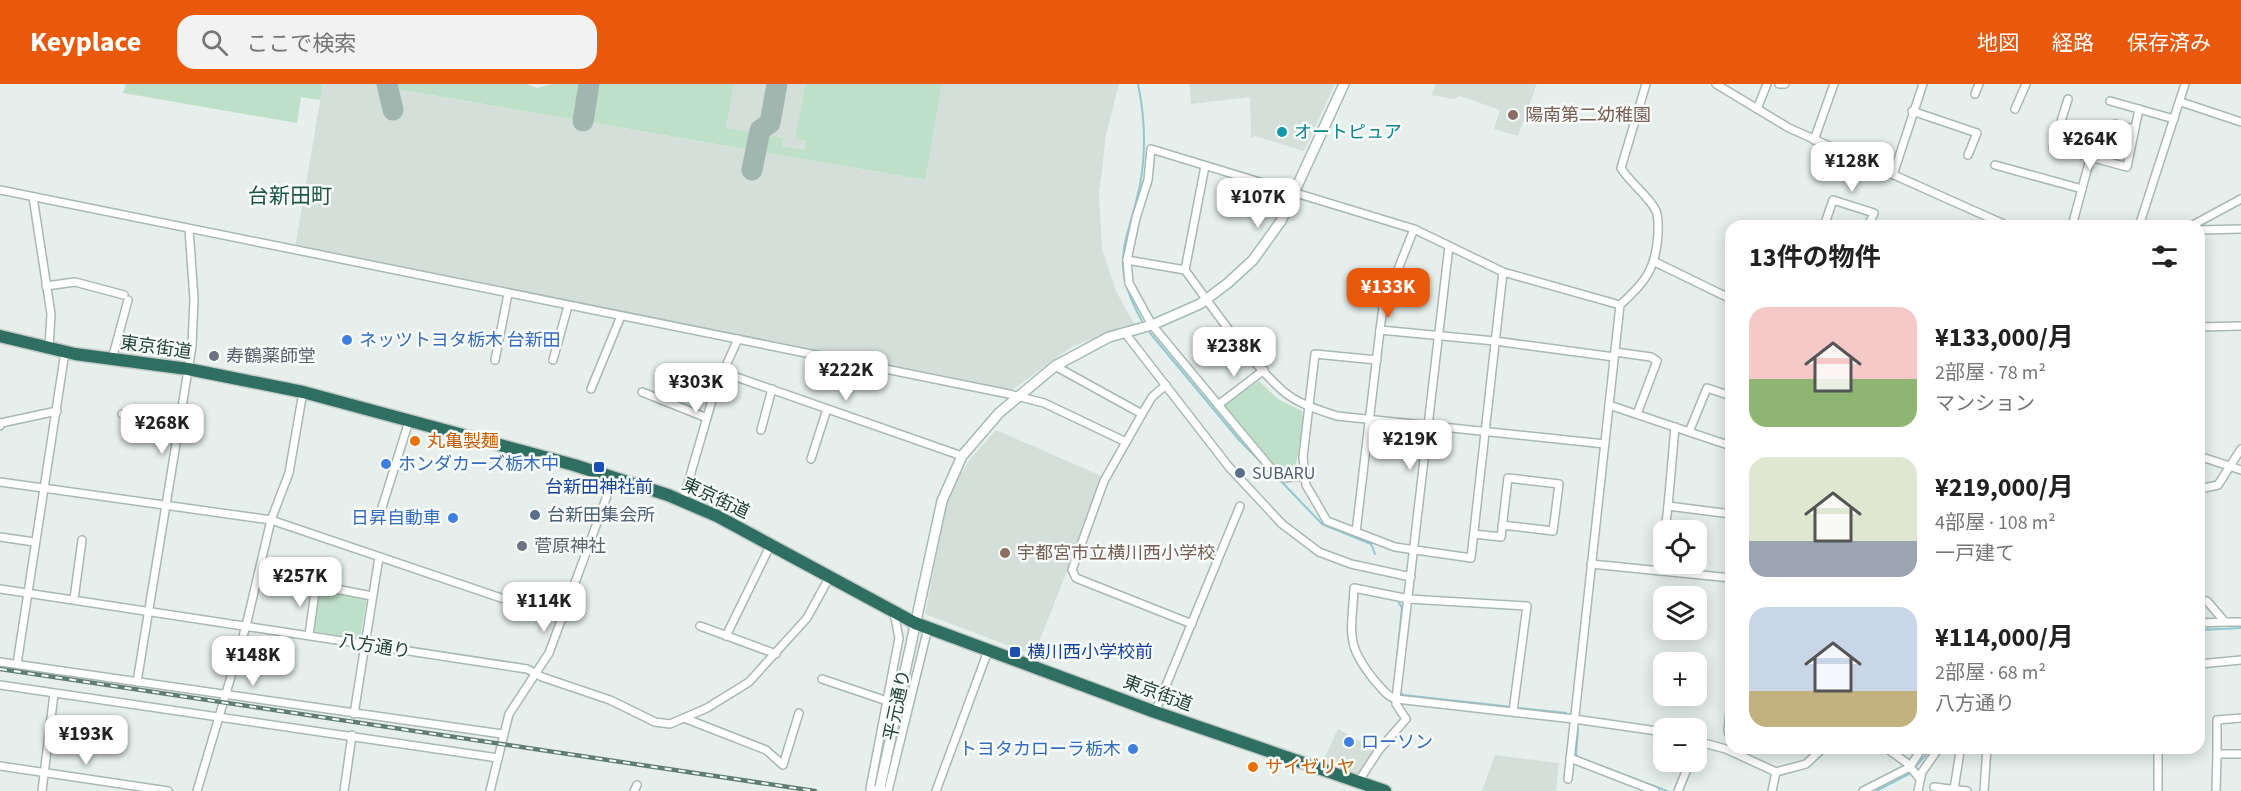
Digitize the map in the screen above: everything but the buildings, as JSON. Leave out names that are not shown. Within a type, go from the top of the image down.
[{"type":"highway","name":"東京街道","points":[[0,336],[65,352],[188,369],[303,393],[614,477],[683,500],[717,516],[915,623],[1155,712],[1385,791]]},
{"type":"street","name":"平元通り","points":[[884,790],[915,623],[942,501],[962,456],[975,438],[1055,366],[1081,350],[1125,333],[1152,326],[1207,300],[1253,260],[1281,221],[1344,84]]},
{"type":"street","points":[[1568,778],[1620,305],[1640,288],[1655,262],[1659,223],[1656,210],[1628,180],[1621,168],[1646,84]]},
{"type":"street","points":[[1716,84],[1814,140],[1994,220]]},
{"type":"street","points":[[1757,109],[1767,84]]},
{"type":"street","points":[[1779,84],[1785,84]]},
{"type":"street","points":[[1814,140],[1834,84]]},
{"type":"street","points":[[1893,175],[1912,111],[1923,84]]},
{"type":"street","points":[[1975,94],[1979,84]]},
{"type":"street","points":[[2015,109],[2026,84]]},
{"type":"street","points":[[2141,220],[2186,84]]},
{"type":"street","points":[[2068,99],[2053,147],[2090,159],[2127,167],[2136,135],[2134,129],[2139,109]]},
{"type":"street","points":[[2110,101],[2174,119]]},
{"type":"street","points":[[2181,102],[2241,122]]},
{"type":"street","points":[[1912,111],[1977,133],[1968,155]]},
{"type":"street","points":[[2115,124],[2134,129]]},
{"type":"street","points":[[1305,476],[1284,478],[1274,472],[1152,326],[1130,283],[1127,260],[1136,218],[1148,180],[1151,149],[1413,230],[1503,272],[1620,305]]},
{"type":"street","points":[[2074,220],[2090,159]]},
{"type":"street","points":[[1185,270],[1206,165]]},
{"type":"street","points":[[1995,165],[2082,189]]},
{"type":"street","points":[[0,190],[1020,397],[1044,404],[1126,442]]},
{"type":"street","points":[[33,197],[51,314],[49,348]]},
{"type":"street","points":[[2202,220],[2241,199]]},
{"type":"street","points":[[1826,220],[1833,200],[1874,213],[1871,220]]},
{"type":"street","points":[[137,682],[188,369],[194,299],[189,229]]},
{"type":"street","points":[[2205,230],[2241,229]]},
{"type":"street","points":[[1356,532],[1383,307],[1413,230]]},
{"type":"street","points":[[1358,782],[1379,750],[1406,719],[1396,704],[1396,699],[1449,246]]},
{"type":"street","points":[[1127,260],[1185,270],[1207,300],[1284,392],[1310,407],[1337,416],[1368,420],[1605,444]]},
{"type":"street","points":[[1655,262],[1725,295]]},
{"type":"street","points":[[1377,360],[1315,354],[1303,457],[1306,485],[1327,521],[1414,551],[1471,558],[1503,272]]},
{"type":"street","points":[[46,286],[75,282],[126,297],[112,359]]},
{"type":"street","points":[[495,360],[508,294]]},
{"type":"street","points":[[553,360],[568,306]]},
{"type":"street","points":[[591,389],[621,316]]},
{"type":"street","points":[[2205,327],[2241,326]]},
{"type":"street","points":[[1380,330],[1651,357],[1657,361],[1637,414]]},
{"type":"street","points":[[1125,333],[1229,467],[1282,524],[1319,552],[1351,564],[1411,577]]},
{"type":"street","points":[[683,500],[722,372],[738,339]]},
{"type":"street","points":[[17,664],[42,489],[57,411],[65,352]]},
{"type":"street","points":[[1055,366],[1142,414]]},
{"type":"street","points":[[1218,405],[1264,370]]},
{"type":"street","points":[[722,372],[962,456]]},
{"type":"street","points":[[1166,385],[1152,397],[1104,481],[1072,570],[1076,578],[1192,624]]},
{"type":"street","points":[[1689,432],[1707,388],[1725,394]]},
{"type":"street","points":[[761,430],[772,389]]},
{"type":"street","points":[[642,392],[707,418]]},
{"type":"street","points":[[197,791],[246,626],[271,520],[289,473],[303,393]]},
{"type":"street","points":[[1609,405],[1725,444]]},
{"type":"street","points":[[811,459],[827,409]]},
{"type":"street","points":[[0,426],[57,411]]},
{"type":"street","points":[[122,414],[180,423]]},
{"type":"street","points":[[380,514],[409,421]]},
{"type":"street","points":[[1666,520],[1675,427]]},
{"type":"street","points":[[2205,488],[2218,485],[2241,449]]},
{"type":"street","points":[[2205,458],[2228,468],[2241,470]]},
{"type":"street","points":[[490,791],[502,734],[509,714],[549,653],[614,477]]},
{"type":"street","points":[[1474,534],[1501,537],[1502,525],[1508,478],[1559,484],[1553,531],[1502,525]]},
{"type":"street","points":[[0,482],[271,520],[562,619]]},
{"type":"street","points":[[1155,712],[1240,506]]},
{"type":"street","points":[[1668,506],[1725,513]]},
{"type":"street","points":[[0,537],[34,542]]},
{"type":"street","points":[[74,599],[82,540]]},
{"type":"street","points":[[726,636],[770,546]]},
{"type":"street","points":[[354,714],[379,557]]},
{"type":"street","points":[[1591,564],[1653,570]]},
{"type":"street","points":[[258,574],[372,596]]},
{"type":"street","points":[[1690,574],[1725,577]]},
{"type":"street","name":"八方通り","points":[[0,589],[309,635],[536,673],[610,700],[655,723],[670,724],[707,708],[749,682],[807,618],[829,578]]},
{"type":"street","points":[[309,635],[316,585]]},
{"type":"street","points":[[1513,711],[1527,606],[1408,599],[1354,588],[1352,644],[1358,659],[1385,693],[1396,699],[1574,718],[1653,730]]},
{"type":"street","points":[[2205,601],[2225,622]]},
{"type":"street","points":[[894,613],[899,638],[870,789],[884,790],[928,628]]},
{"type":"street","points":[[2205,623],[2241,622]]},
{"type":"street","points":[[700,626],[776,654]]},
{"type":"street","points":[[936,791],[988,651]]},
{"type":"street","points":[[2205,663],[2241,660]]},
{"type":"street","points":[[0,662],[502,734]]},
{"type":"street","points":[[822,679],[887,701]]},
{"type":"street","points":[[0,685],[498,758]]},
{"type":"street","points":[[42,791],[54,694]]},
{"type":"street","points":[[684,718],[766,750],[783,765],[799,713]]},
{"type":"street","points":[[2216,791],[2217,720],[2241,718]]},
{"type":"street","points":[[344,791],[352,735]]},
{"type":"street","points":[[1707,744],[1725,749]]},
{"type":"street","points":[[1739,754],[1776,772],[1806,765],[1817,754]]},
{"type":"street","points":[[1894,754],[1919,778]]},
{"type":"street","points":[[1863,791],[1911,768],[1919,754]]},
{"type":"street","points":[[1918,791],[1919,778],[1935,754]]},
{"type":"street","points":[[1954,789],[1960,754]]},
{"type":"street","points":[[1984,791],[1987,754]]},
{"type":"street","points":[[2158,754],[2158,791]]},
{"type":"street","points":[[2217,754],[2241,754]]},
{"type":"street","points":[[1570,758],[1655,791]]},
{"type":"street","points":[[0,766],[168,791]]},
{"type":"street","points":[[1678,791],[1685,772]]},
{"type":"street","points":[[1772,791],[1776,772]]},
{"type":"street","points":[[1934,787],[1967,791]]},
{"type":"shaded area","points":[[323,84],[367,84],[924,180],[942,84],[1119,84],[1106,134],[1099,192],[1102,249],[1116,291],[1134,324],[1073,346],[1011,391],[295,248]]},
{"type":"shaded area","points":[[734,84],[805,84],[795,139],[806,141],[805,150],[782,146],[783,139],[726,128]]},
{"type":"shaded area","name":"オートピュア","points":[[1189,84],[1335,84],[1304,151],[1255,136],[1251,138],[1250,97],[1191,104]]},
{"type":"shaded area","name":"陽南第二幼稚園","points":[[1436,84],[1537,84],[1518,136],[1494,129],[1500,110],[1460,96],[1454,99],[1431,95]]},
{"type":"shaded area","name":"宇都宮市立横川西小学校","points":[[996,430],[1104,477],[1034,655],[925,614],[949,492],[971,458]]},
{"type":"shaded area","points":[[1338,729],[1375,750],[1357,777],[1323,761]]},
{"type":"shaded area","points":[[1495,755],[1559,763],[1556,791],[1482,791]]},
{"type":"green space","points":[[126,84],[323,84],[320,100],[301,97],[297,123],[123,93]]},
{"type":"green space","points":[[367,84],[526,84],[537,88],[552,84],[734,84],[726,128],[783,138],[782,146],[805,150],[806,141],[795,139],[805,84],[942,84],[925,180]]},
{"type":"green space","points":[[1259,381],[1278,399],[1302,411],[1304,424],[1294,474],[1278,473],[1224,410],[1226,404]]},
{"type":"green space","points":[[321,589],[367,597],[360,639],[313,631]]},
{"type":"waterway","points":[[1138,84],[1143,122],[1143,160],[1140,185],[1123,253],[1123,267],[1126,283],[1142,321]]},
{"type":"waterway","points":[[1150,333],[1240,441],[1262,463]]},
{"type":"waterway","points":[[1277,477],[1322,524],[1371,544],[1375,554]]},
{"type":"waterway","points":[[1394,686],[1402,608],[1398,601]]},
{"type":"waterway","points":[[2205,630],[2241,628]]},
{"type":"waterway","points":[[1400,692],[1403,695],[1512,707]]},
{"type":"waterway","points":[[1520,708],[1566,713]]},
{"type":"waterway","points":[[1578,730],[1576,754],[1578,757],[1667,791]]},
{"type":"waterway","points":[[1876,791],[1909,774],[1927,754]]},
{"type":"taxiway","points":[[387,84],[393,110]]},
{"type":"taxiway","points":[[583,121],[589,84]]},
{"type":"taxiway","points":[[752,170],[760,130],[770,123],[777,84]]},
{"type":"railway","points":[[0,669],[815,791]]},
{"type":"place","name":"陽南第二幼稚園","points":[[1513,115]]},
{"type":"place","name":"オートピュア","points":[[1282,132]]},
{"type":"place","name":"ネッツトヨタ栃木 台新田","points":[[347,340]]},
{"type":"place","name":"寿鶴薬師堂","points":[[214,356]]},
{"type":"place","name":"丸亀製麺","points":[[415,441]]},
{"type":"place","name":"ホンダカーズ栃木中","points":[[386,464]]},
{"type":"place","name":"台新田神社前","points":[[599,467]]},
{"type":"place","name":"SUBARU","points":[[1240,473]]},
{"type":"place","name":"台新田集会所","points":[[535,515]]},
{"type":"place","name":"日昇自動車","points":[[453,518]]},
{"type":"place","name":"菅原神社","points":[[522,546]]},
{"type":"place","name":"宇都宮市立横川西小学校","points":[[1005,553]]},
{"type":"place","name":"横川西小学校前","points":[[1015,652]]},
{"type":"place","name":"ローソン","points":[[1349,742]]},
{"type":"place","name":"トヨタカローラ栃木","points":[[1133,749]]},
{"type":"place","name":"サイゼリヤ","points":[[1253,767]]},
{"type":"district","name":"台新田町","points":[[290,196]]}]
